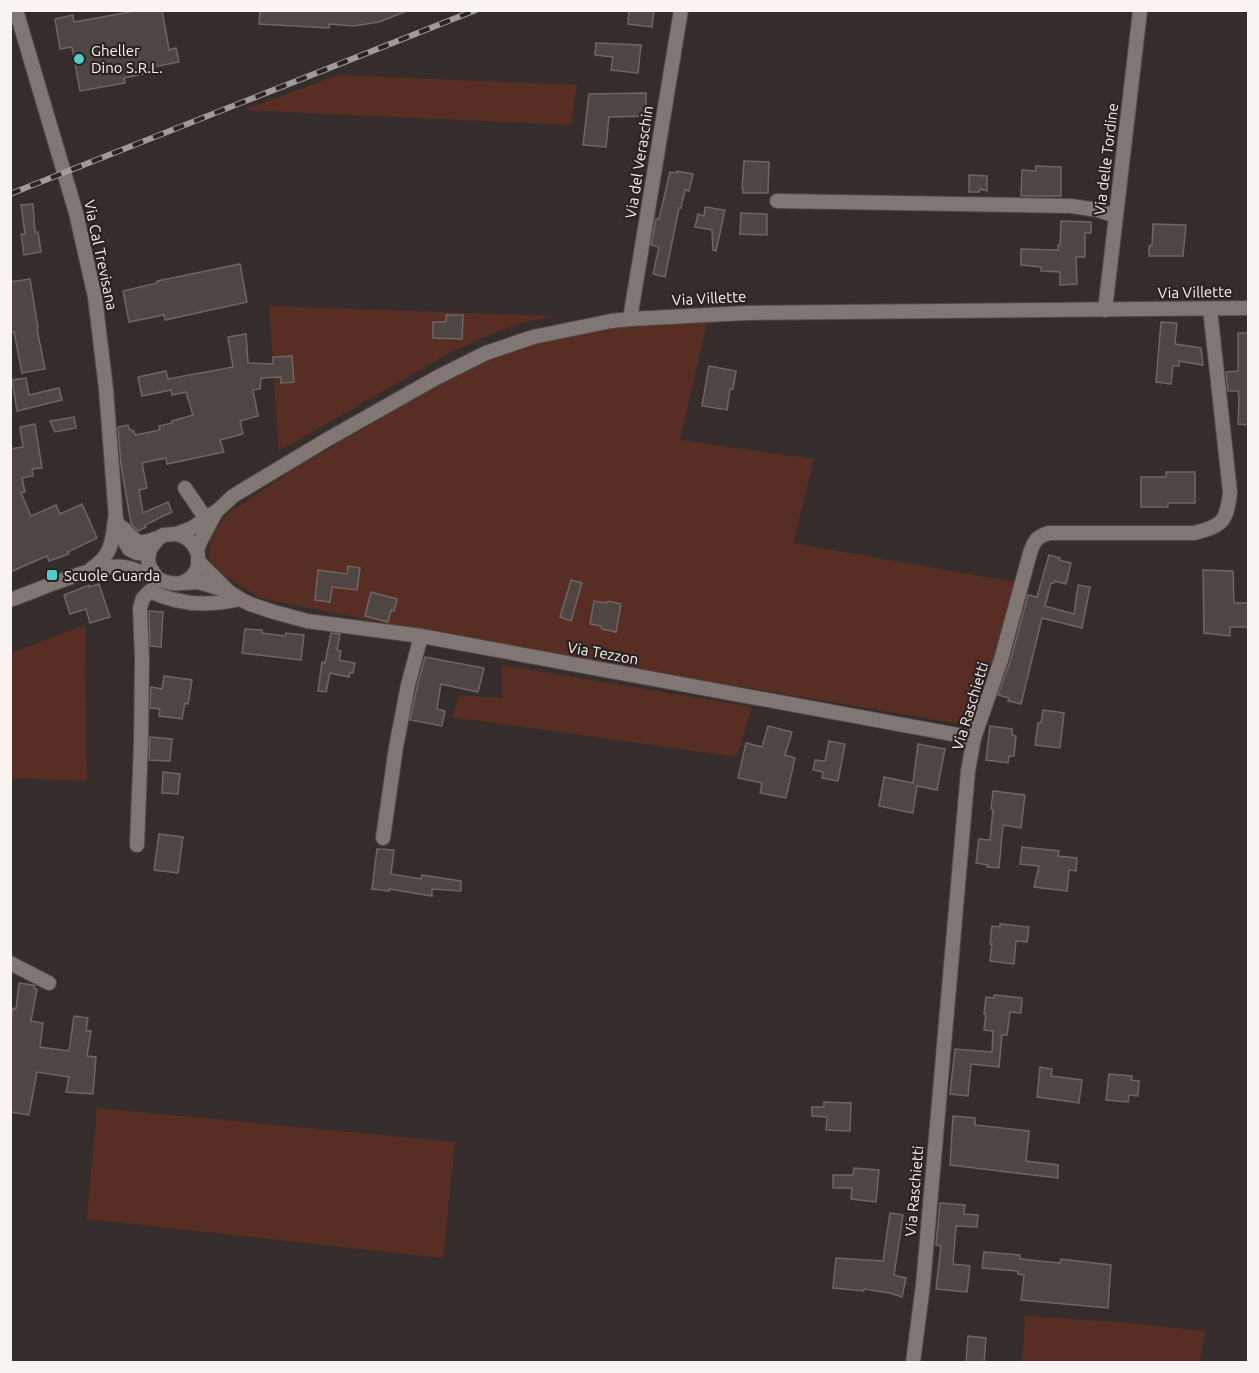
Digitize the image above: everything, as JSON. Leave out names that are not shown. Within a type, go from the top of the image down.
[{"type":"street","name":"Via Cal Trevisana","points":[[16,10],[76,213],[95,297],[106,389],[116,516],[129,549],[148,556]]},
{"type":"street","name":"Via del Veraschin","points":[[630,318],[681,10]]},
{"type":"street","name":"Via delle Tordine","points":[[1105,310],[1140,11]]},
{"type":"street","points":[[777,201],[1071,206],[1098,210],[1116,216]]},
{"type":"street","name":"Via Villette","points":[[148,556],[153,544],[170,535],[192,528],[218,510],[233,496],[435,378],[486,353],[533,337],[630,318],[746,313],[1248,308]]},
{"type":"street","name":"Via Raschietti","points":[[913,1362],[923,1285],[968,771],[974,738],[1001,660],[1030,554],[1034,542],[1040,536],[1049,533],[1194,533],[1210,529],[1225,518],[1229,507],[1230,492],[1210,309]]},
{"type":"street","points":[[185,488],[206,519]]},
{"type":"street","name":"Via Villette","points":[[180,583],[193,575],[197,568],[201,540],[218,510]]},
{"type":"street","name":"Via Cal Trevisana","points":[[89,571],[102,562],[107,555],[116,516]]},
{"type":"street","points":[[116,516],[127,532],[139,542],[170,535],[183,535],[194,544],[198,556]]},
{"type":"street","points":[[10,600],[89,571],[111,559],[148,556],[152,572],[157,578]]},
{"type":"street","name":"Via Tezzon","points":[[198,556],[234,595]]},
{"type":"street","points":[[89,571],[125,567],[164,582],[180,583]]},
{"type":"street","name":"Via Tezzon","points":[[180,583],[198,582],[234,595],[250,604],[307,621],[422,636],[974,738]]},
{"type":"street","points":[[137,845],[141,742],[140,608],[143,598],[150,591],[171,599],[219,604],[234,595]]},
{"type":"street","points":[[383,838],[396,747],[408,685],[422,636]]},
{"type":"street","points":[[10,963],[49,983]]},
{"type":"shaded area","points":[[338,75],[577,85],[571,125],[244,110]]},
{"type":"shaded area","points":[[269,306],[554,316],[522,323],[453,351],[279,451]]},
{"type":"shaded area","points":[[707,323],[680,440],[814,459],[793,543],[1014,582],[990,673],[971,726],[477,641],[278,602],[258,597],[224,575],[209,559],[210,539],[226,515],[294,469],[463,371],[505,353],[551,339],[631,324]]},
{"type":"shaded area","points":[[85,625],[87,781],[11,778],[11,653]]},
{"type":"shaded area","points":[[502,665],[752,707],[737,757],[452,717],[460,695],[502,698]]},
{"type":"shaded area","points":[[97,1108],[455,1142],[443,1258],[87,1219]]},
{"type":"shaded area","points":[[1025,1316],[1120,1322],[1205,1331],[1200,1362],[1022,1362]]},
{"type":"building","points":[[141,10],[162,10],[169,50],[176,48],[179,62],[153,67],[154,72],[124,78],[125,83],[80,91],[72,47],[60,49],[55,19],[73,15],[74,22]]},
{"type":"building","points":[[260,10],[407,11],[379,22],[354,26],[329,24],[329,28],[259,24]]},
{"type":"building","points":[[629,10],[654,10],[652,27],[628,24]]},
{"type":"building","points":[[596,43],[641,45],[638,73],[611,70],[613,57],[595,55]]},
{"type":"building","points":[[646,93],[646,116],[609,117],[606,147],[583,145],[589,94]]},
{"type":"building","points":[[744,161],[769,162],[768,193],[743,193]]},
{"type":"building","points":[[1036,166],[1061,167],[1061,196],[1021,196],[1022,170],[1036,171]]},
{"type":"building","points":[[677,171],[693,174],[689,191],[685,190],[681,208],[679,208],[665,277],[653,274],[659,247],[651,245],[670,172],[677,173]]},
{"type":"building","points":[[969,175],[987,176],[987,191],[980,189],[979,192],[969,192]]},
{"type":"building","points":[[33,204],[35,232],[38,232],[41,252],[24,255],[21,234],[25,234],[21,205]]},
{"type":"building","points":[[705,207],[725,210],[716,251],[713,250],[712,230],[695,227],[698,214],[704,216]]},
{"type":"building","points":[[741,213],[767,214],[767,235],[740,234]]},
{"type":"building","points":[[1061,221],[1091,222],[1091,233],[1085,233],[1085,257],[1076,257],[1077,284],[1060,285],[1060,272],[1041,271],[1041,267],[1021,265],[1021,249],[1058,250]]},
{"type":"building","points":[[1153,224],[1186,225],[1183,256],[1149,256]]},
{"type":"building","points":[[240,264],[247,302],[165,320],[164,315],[129,322],[123,291],[157,283],[157,281]]},
{"type":"building","points":[[30,279],[45,369],[22,373],[14,332],[10,333],[10,282]]},
{"type":"building","points":[[446,315],[463,315],[462,339],[433,338],[433,322],[446,322]]},
{"type":"building","points":[[1161,322],[1177,323],[1175,344],[1201,348],[1203,365],[1179,361],[1179,366],[1173,366],[1171,384],[1156,382]]},
{"type":"building","points":[[1238,333],[1248,333],[1248,425],[1238,424],[1238,391],[1228,391],[1226,372],[1238,371]]},
{"type":"building","points":[[246,334],[248,363],[273,364],[273,357],[292,356],[294,382],[281,383],[281,377],[261,378],[260,389],[253,390],[258,416],[240,421],[243,434],[220,440],[224,452],[167,464],[166,458],[142,463],[147,488],[139,490],[143,513],[168,502],[172,512],[145,525],[146,527],[138,531],[131,524],[121,465],[118,427],[128,425],[135,435],[160,430],[159,426],[193,415],[186,392],[172,395],[171,390],[142,396],[138,377],[166,371],[168,379],[233,367],[228,337]]},
{"type":"building","points":[[709,366],[736,371],[727,410],[702,406]]},
{"type":"building","points":[[26,378],[29,395],[59,388],[62,400],[17,411],[12,380]]},
{"type":"building","points":[[74,417],[76,428],[55,432],[50,421]]},
{"type":"building","points":[[35,424],[42,468],[32,469],[33,476],[22,478],[25,492],[21,493],[31,516],[56,505],[60,514],[82,504],[97,538],[68,552],[69,554],[49,561],[47,556],[10,572],[10,449],[23,447],[20,427]]},
{"type":"building","points":[[1166,472],[1195,472],[1195,503],[1168,503],[1168,507],[1141,507],[1141,477],[1166,477]]},
{"type":"building","points":[[1049,555],[1071,563],[1066,584],[1055,581],[1051,583],[1045,606],[1074,614],[1078,585],[1090,587],[1082,628],[1042,618],[1021,704],[1008,701],[1009,698],[998,695],[1010,662],[1028,595],[1037,597]]},
{"type":"building","points":[[348,566],[360,568],[357,590],[332,587],[330,602],[315,600],[318,570],[347,574]]},
{"type":"building","points":[[1203,570],[1233,571],[1234,603],[1248,603],[1248,627],[1230,627],[1230,636],[1204,633]]},
{"type":"building","points":[[571,580],[582,583],[571,621],[560,617]]},
{"type":"building","points":[[99,584],[110,617],[90,623],[86,609],[70,614],[64,595],[89,585],[89,587]]},
{"type":"building","points":[[371,592],[397,599],[388,622],[365,616]]},
{"type":"building","points":[[594,601],[621,604],[616,632],[590,624]]},
{"type":"building","points":[[149,611],[163,612],[161,647],[150,646]]},
{"type":"building","points":[[245,629],[262,630],[262,633],[285,636],[286,633],[304,635],[301,660],[242,653]]},
{"type":"building","points":[[331,633],[340,634],[337,650],[341,651],[339,660],[355,663],[353,673],[350,672],[349,677],[330,673],[326,692],[318,691],[322,662],[325,663]]},
{"type":"building","points":[[425,657],[484,668],[478,692],[441,684],[437,709],[445,711],[442,726],[410,720]]},
{"type":"building","points":[[164,676],[192,680],[188,704],[185,703],[182,719],[159,716],[160,709],[150,708],[151,687],[162,689]]},
{"type":"building","points":[[1043,710],[1064,713],[1060,748],[1035,745],[1038,723],[1041,723]]},
{"type":"building","points":[[768,726],[792,732],[785,755],[795,758],[786,798],[760,793],[762,783],[738,778],[746,743],[762,747]]},
{"type":"building","points":[[990,726],[1012,729],[1012,735],[1016,736],[1014,756],[1009,756],[1008,763],[986,760]]},
{"type":"building","points":[[150,737],[172,739],[170,761],[149,760]]},
{"type":"building","points":[[829,741],[845,744],[838,781],[822,778],[823,772],[813,770],[815,760],[825,761]]},
{"type":"building","points":[[918,744],[945,749],[937,790],[917,786],[913,813],[879,806],[884,777],[913,783]]},
{"type":"building","points":[[163,772],[180,774],[178,794],[162,793]]},
{"type":"building","points":[[993,791],[1025,795],[1021,828],[1003,825],[999,868],[976,863],[979,839],[990,840]]},
{"type":"building","points":[[159,834],[183,837],[178,873],[154,870]]},
{"type":"building","points":[[1022,847],[1059,851],[1058,856],[1077,858],[1076,871],[1069,870],[1067,891],[1034,887],[1039,866],[1020,864]]},
{"type":"building","points":[[377,849],[394,850],[391,874],[421,879],[422,875],[461,881],[461,891],[432,889],[432,896],[389,889],[389,891],[372,889]]},
{"type":"building","points":[[1000,924],[1029,927],[1027,942],[1016,941],[1014,964],[990,961],[992,926],[1000,927]]},
{"type":"building","points":[[19,983],[33,985],[34,989],[37,989],[31,1021],[43,1023],[40,1047],[69,1051],[74,1016],[88,1018],[86,1031],[91,1031],[87,1056],[96,1057],[93,1094],[66,1092],[69,1077],[37,1072],[29,1115],[10,1112],[10,1027],[13,1008],[16,1009]]},
{"type":"building","points":[[994,995],[1022,998],[1021,1013],[1010,1012],[1007,1035],[1002,1035],[999,1067],[971,1064],[968,1096],[950,1094],[955,1049],[992,1052],[993,1031],[984,1030],[986,1014],[984,1014],[986,997],[994,998]]},
{"type":"building","points":[[1040,1067],[1052,1069],[1051,1076],[1082,1080],[1079,1103],[1037,1097]]},
{"type":"building","points":[[1109,1074],[1132,1076],[1131,1080],[1139,1081],[1138,1096],[1129,1095],[1128,1102],[1106,1100]]},
{"type":"building","points":[[824,1102],[851,1103],[850,1131],[826,1130],[827,1117],[812,1116],[812,1107],[824,1107]]},
{"type":"building","points":[[953,1116],[975,1118],[975,1125],[1029,1131],[1026,1161],[1058,1165],[1058,1178],[950,1165]]},
{"type":"building","points":[[854,1168],[879,1170],[876,1202],[851,1199],[852,1188],[833,1188],[833,1175],[853,1175]]},
{"type":"building","points":[[940,1203],[965,1205],[964,1214],[978,1215],[977,1227],[956,1226],[953,1264],[970,1266],[967,1292],[936,1289],[941,1246],[936,1245]]},
{"type":"building","points":[[890,1213],[903,1215],[894,1275],[906,1278],[902,1297],[864,1289],[864,1291],[833,1288],[836,1258],[883,1261]]},
{"type":"building","points":[[984,1252],[1020,1255],[1020,1259],[1060,1263],[1061,1259],[1111,1265],[1108,1308],[1021,1300],[1024,1275],[1018,1274],[1018,1271],[982,1268]]},
{"type":"building","points":[[968,1336],[986,1338],[984,1362],[966,1362]]},
{"type":"railway","points":[[10,194],[476,10]]},
{"type":"place","name":"Gheller Dino S.R.L.","points":[[79,59]]},
{"type":"place","name":"Scuole Guarda","points":[[52,575]]}]
